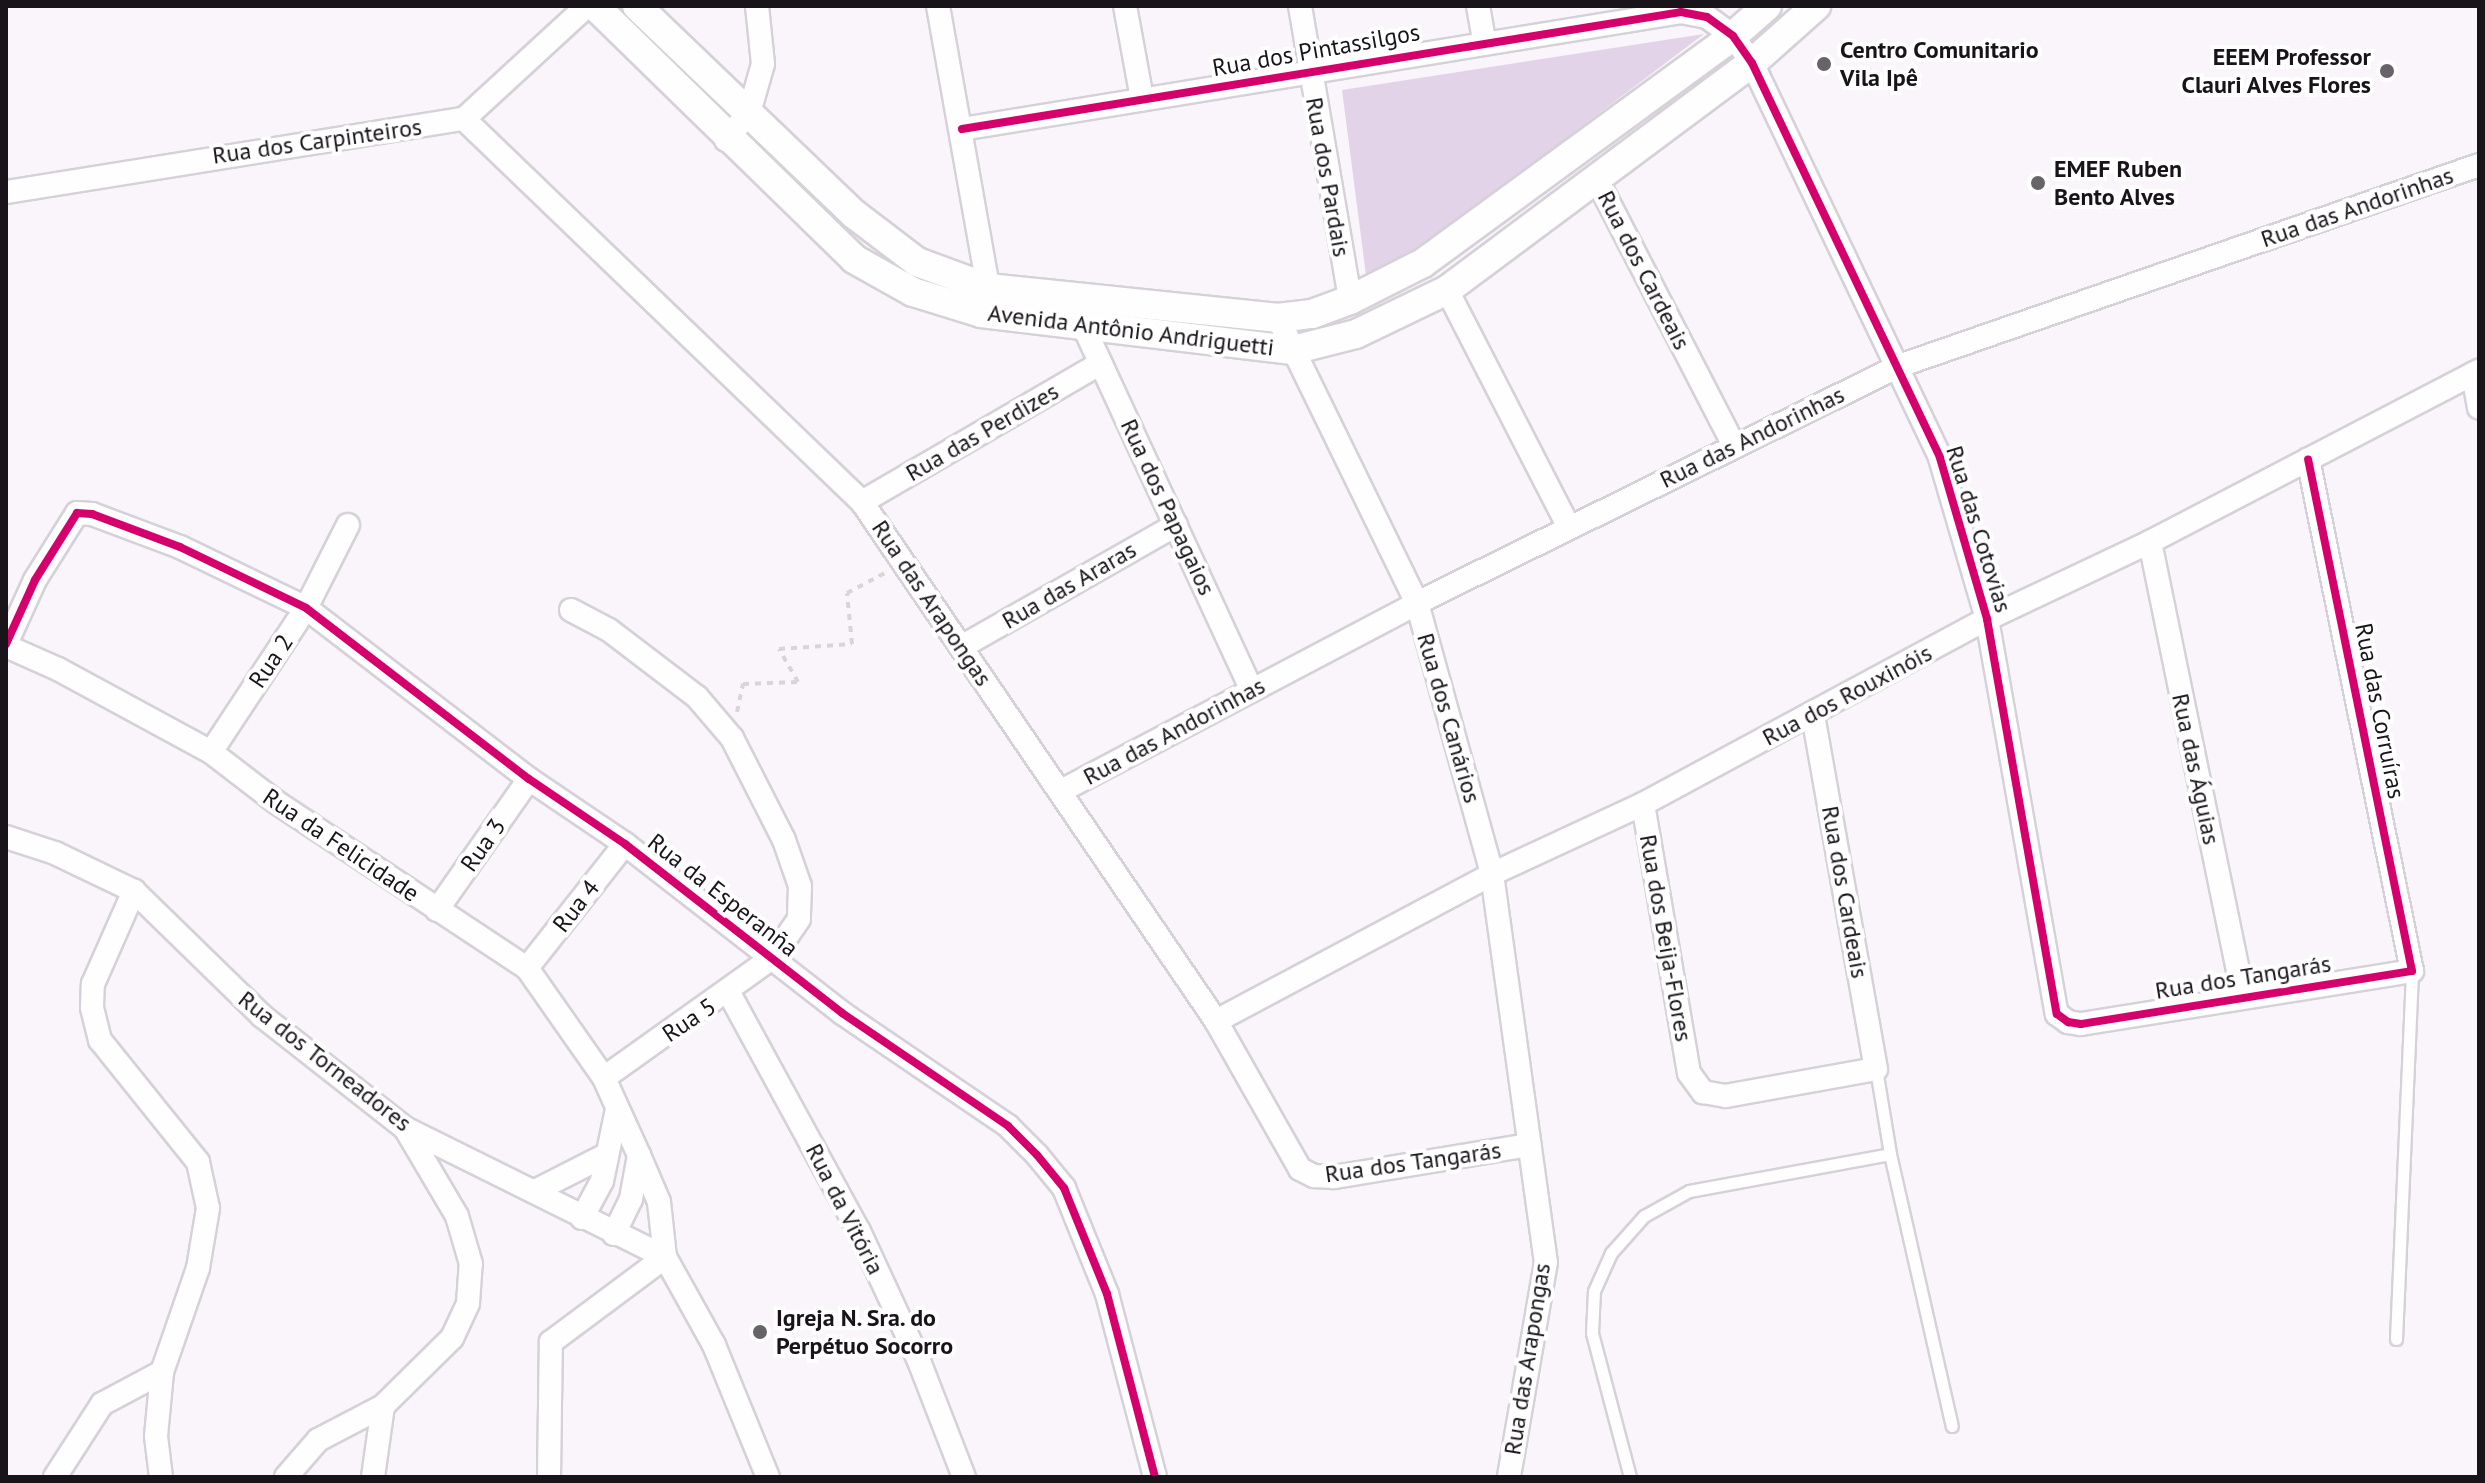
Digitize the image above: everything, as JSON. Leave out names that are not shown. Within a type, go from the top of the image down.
[{"type":"street","points":[[464,119],[587,6]]},
{"type":"street","name":"Avenida Antônio Andriguetti","points":[[595,6],[726,140],[854,259],[913,292],[981,313],[1293,350],[1356,334],[1447,290],[1752,63],[1816,6]]},
{"type":"street","name":"Avenida Antônio Andriguetti","points":[[637,6],[854,214],[917,262],[988,288],[1278,318],[1312,314],[1350,300],[1423,263],[1733,36],[1767,6]]},
{"type":"street","points":[[726,140],[749,113],[763,64],[757,6]]},
{"type":"street","points":[[938,6],[988,288]]},
{"type":"street","points":[[1125,6],[1142,99]]},
{"type":"street","name":"Rua dos Pardais","points":[[1300,6],[1350,300]]},
{"type":"street","points":[[1478,6],[1484,41]]},
{"type":"street","name":"Rua dos Pintassilgos","points":[[962,129],[1310,73],[1484,41],[1681,12],[1707,17],[1733,36],[1752,63]]},
{"type":"street","name":"Rua das Cotovias","points":[[1752,63],[1899,366],[1940,458],[1987,619],[2057,1014],[2081,1024]]},
{"type":"street","name":"Rua dos Carpinteiros","points":[[6,192],[464,119]]},
{"type":"street","name":"Rua das Arapongas","points":[[464,119],[862,502],[907,561],[1216,1021],[1300,1169]]},
{"type":"street","name":"Rua das Andorinhas","points":[[1061,791],[1417,603],[1899,366],[2479,165]]},
{"type":"street","name":"Rua dos Cardeais","points":[[1597,180],[1734,445]]},
{"type":"street","points":[[1447,290],[1569,527]]},
{"type":"street","name":"Rua dos Canários","points":[[1278,318],[1417,603],[1492,874],[1529,1145]]},
{"type":"street","name":"Rua dos Papagaios","points":[[1083,325],[1251,689]]},
{"type":"street","name":"Rua das Perdizes","points":[[862,502],[1101,363]]},
{"type":"street","points":[[2476,372],[2479,407]]},
{"type":"street","name":"Rua dos Rouxinóis","points":[[1216,1021],[1492,874],[1643,804],[1987,619],[2150,542],[2476,372]]},
{"type":"street","name":"Rua das Corruíras","points":[[2308,459],[2412,971]]},
{"type":"street","name":"Rua da Esperanña","points":[[6,645],[14,618],[61,531],[77,513],[92,514],[180,547],[306,608],[529,779],[625,844],[853,1021],[1008,1126],[1064,1188],[1107,1294],[1155,1477]]},
{"type":"street","name":"Rua 2","points":[[211,752],[306,608],[348,525]]},
{"type":"street","name":"Rua das Araras","points":[[963,646],[1176,525]]},
{"type":"street","name":"Rua das Águias","points":[[2150,542],[2243,997]]},
{"type":"street","points":[[571,610],[609,630],[697,697],[732,738],[784,840],[800,886],[799,919],[772,958]]},
{"type":"street","name":"Rua da Felicidade","points":[[6,645],[58,669],[211,752],[437,910],[527,968],[604,1078],[659,1202],[665,1257]]},
{"type":"street","name":"Rua dos Cardeais","points":[[1813,714],[1876,1069]]},
{"type":"street","name":"Rua 3","points":[[437,910],[529,779]]},
{"type":"street","name":"Rua dos Beija-Flores","points":[[1643,804],[1689,1073],[1703,1092],[1726,1096],[1876,1069]]},
{"type":"street","name":"Rua dos Torneadores","points":[[6,837],[55,853],[134,891],[262,1016],[405,1128],[537,1190],[582,1218],[665,1257]]},
{"type":"street","name":"Rua 4","points":[[527,968],[625,844]]},
{"type":"street","points":[[134,891],[93,984],[92,1007],[100,1040],[198,1162],[208,1208],[198,1268],[162,1372],[156,1436],[161,1477]]},
{"type":"street","name":"Rua 5","points":[[604,1078],[729,993],[772,958]]},
{"type":"street","name":"Rua dos Tangarás","points":[[2081,1024],[2412,971]]},
{"type":"street","name":"Rua da Vitória","points":[[729,993],[859,1231],[919,1361],[964,1477]]},
{"type":"street","points":[[582,1218],[594,1202],[617,1109]]},
{"type":"street","points":[[286,1477],[318,1440],[383,1406],[452,1338],[468,1303],[471,1264],[457,1216],[405,1128]]},
{"type":"street","name":"Rua das Arapongas","points":[[1509,1477],[1546,1262],[1529,1145]]},
{"type":"street","name":"Rua dos Tangarás","points":[[1300,1169],[1314,1176],[1334,1177],[1529,1145]]},
{"type":"street","points":[[537,1190],[606,1155]]},
{"type":"street","points":[[614,1234],[631,1199],[639,1155]]},
{"type":"street","points":[[549,1477],[551,1342],[665,1257],[714,1345],[768,1477]]},
{"type":"street","points":[[55,1477],[102,1404],[162,1372]]},
{"type":"street","points":[[373,1477],[383,1406]]},
{"type":"lane","points":[[2396,1339],[2412,971]]},
{"type":"lane","points":[[1876,1069],[1890,1154],[1952,1426]]},
{"type":"lane","points":[[1630,1477],[1592,1333],[1594,1291],[1611,1253],[1644,1216],[1689,1191],[1890,1154]]},
{"type":"path","points":[[732,738],[743,684],[798,682],[779,649],[852,644],[847,593],[907,561]]},
{"type":"shaded area","points":[[1704,34],[1401,263],[1366,275],[1342,90]]},
{"type":"cycle path","points":[[962,129],[1681,12],[1707,17],[1733,36],[1752,63],[1940,458],[1987,619],[2057,1014],[2068,1022],[2081,1024],[2412,971],[2308,459]]},
{"type":"cycle path","points":[[6,644],[35,580],[77,513],[92,514],[180,547],[306,608],[529,779],[625,844],[842,1013],[1008,1126],[1037,1155],[1064,1188],[1107,1294],[1155,1477]]},
{"type":"place","name":"Centro Comunitario Vila Ipê","points":[[1824,64]]},
{"type":"place","name":"EEEM Professor Clauri Alves Flores","points":[[2387,71]]},
{"type":"place","name":"EMEF Ruben Bento Alves","points":[[2038,183]]},
{"type":"place","name":"Igreja N. Sra. do Perpétuo Socorro","points":[[760,1332]]}]
